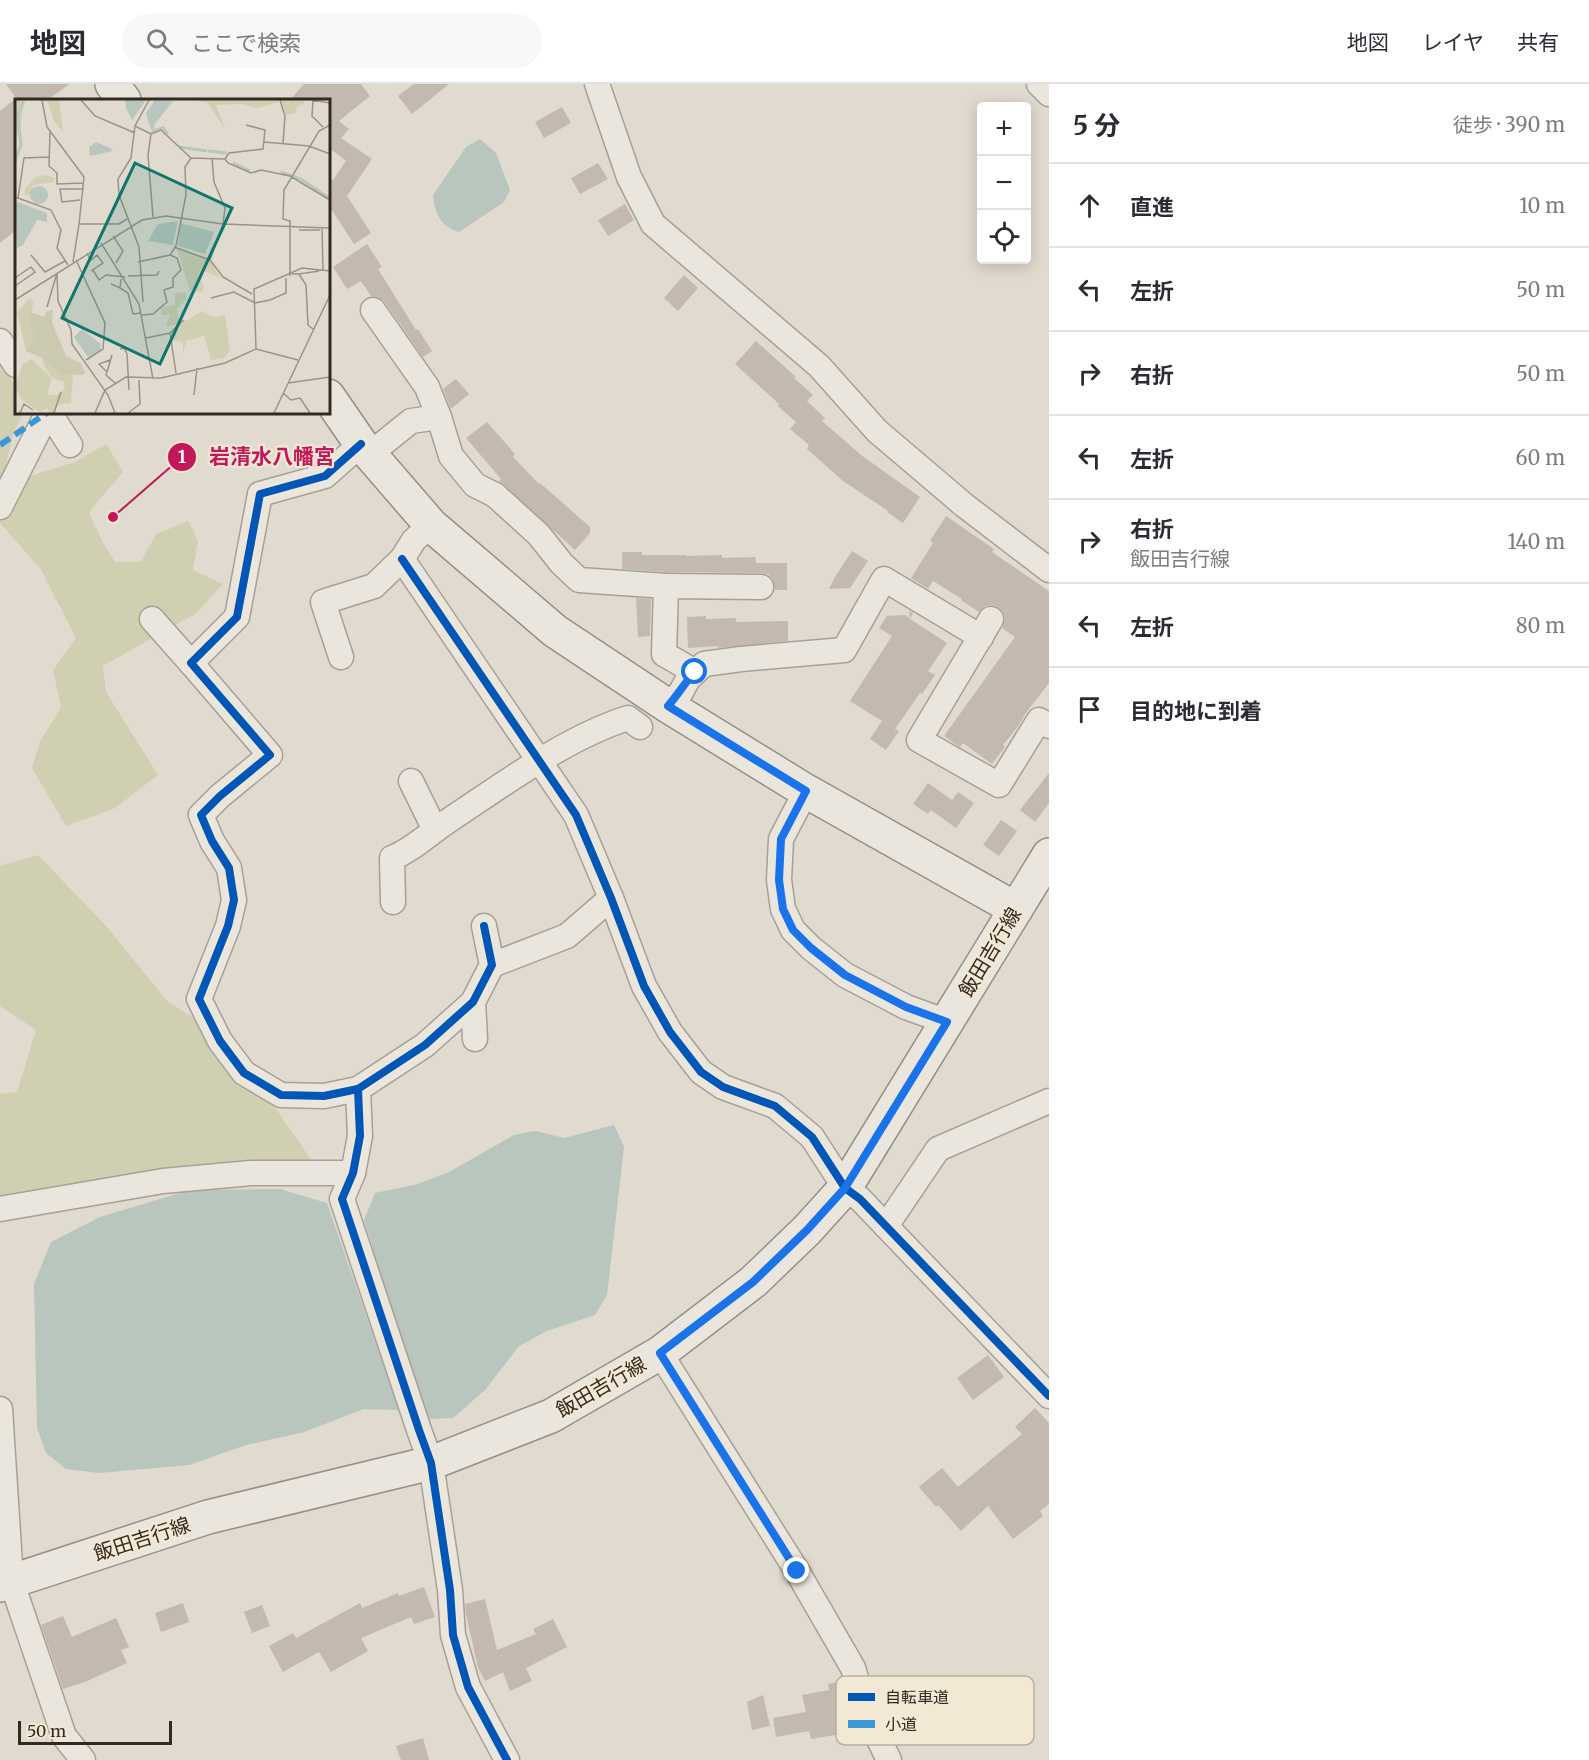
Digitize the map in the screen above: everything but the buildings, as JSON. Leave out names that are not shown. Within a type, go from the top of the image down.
[{"type":"main road","points":[[112,84],[123,99]]},
{"type":"main road","points":[[330,399],[366,449],[431,525],[555,631],[668,706],[806,791],[1016,909]]},
{"type":"main road","name":"飯田吉行線","points":[[6,1582],[208,1517],[431,1462],[551,1416],[660,1353],[753,1282],[807,1230],[845,1188],[1049,855]]},
{"type":"street","points":[[597,84],[628,177],[653,224],[819,366],[877,431],[964,506],[1049,570]]},
{"type":"street","points":[[1039,84],[1049,94]]},
{"type":"street","points":[[373,310],[428,387],[451,456],[475,485],[495,495],[539,535],[562,564],[579,580],[666,586],[761,587]]},
{"type":"street","points":[[0,340],[15,363]]},
{"type":"street","points":[[0,507],[48,414]]},
{"type":"street","points":[[50,414],[70,445]]},
{"type":"street","points":[[191,663],[237,617],[260,494],[325,476],[411,421],[439,417]]},
{"type":"street","points":[[341,657],[323,602],[374,586],[402,559],[414,540],[431,525]]},
{"type":"street","points":[[402,559],[576,815],[611,898],[644,986],[670,1032],[701,1072],[723,1087],[775,1106],[812,1137],[845,1188],[860,1198],[1049,1396]]},
{"type":"street","points":[[668,706],[681,692],[688,679],[704,664],[844,650],[884,579],[986,628],[919,740],[999,785],[1046,717]]},
{"type":"street","points":[[666,586],[664,654],[695,672]]},
{"type":"street","points":[[152,619],[270,755],[220,796],[201,815],[212,841],[229,868],[234,900],[228,926],[199,999],[220,1041],[244,1073],[281,1095],[324,1096],[358,1089],[425,1045],[473,1002],[492,965],[484,926]]},
{"type":"street","points":[[393,902],[392,858],[406,852],[539,761],[603,726],[628,718],[640,727]]},
{"type":"street","points":[[411,781],[435,830]]},
{"type":"street","points":[[806,791],[781,839],[779,880],[783,909],[793,930],[811,948],[845,975],[906,1007],[947,1022]]},
{"type":"street","points":[[492,965],[567,936],[611,898]]},
{"type":"street","points":[[473,1002],[475,1039]]},
{"type":"street","points":[[358,1089],[360,1136],[352,1173],[342,1198],[418,1430],[431,1462],[450,1590],[453,1635],[468,1687],[507,1760]]},
{"type":"street","points":[[886,1226],[938,1149],[1049,1101]]},
{"type":"street","points":[[0,1209],[164,1180],[251,1173],[352,1173]]},
{"type":"street","points":[[660,1353],[797,1571],[855,1676]]},
{"type":"street","points":[[0,1409],[6,1582],[64,1736],[83,1760]]},
{"type":"street","points":[[882,1745],[889,1760]]},
{"type":"green space","points":[[0,361],[15,386],[15,414],[23,414],[13,434],[4,474],[0,479]]},
{"type":"green space","points":[[106,444],[123,472],[89,512],[102,541],[115,562],[140,562],[157,534],[188,521],[198,541],[193,570],[223,584],[195,614],[103,666],[106,692],[158,775],[115,808],[66,826],[32,768],[40,742],[61,707],[53,670],[76,638],[40,568],[0,523],[0,503],[14,481],[75,462]]},
{"type":"green space","points":[[38,855],[107,927],[168,1002],[227,1038],[321,1174],[0,1210],[0,1094],[17,1092],[36,1030],[0,1006],[0,866]]},
{"type":"shaded area","points":[[480,139],[496,153],[510,190],[504,202],[459,232],[443,223],[435,208],[433,195],[466,147]]},
{"type":"shaded area","points":[[614,1125],[624,1147],[607,1295],[595,1315],[547,1331],[519,1346],[485,1390],[453,1418],[426,1419],[364,1220],[375,1193],[418,1184],[449,1172],[514,1135],[535,1131],[564,1138]]},
{"type":"shaded area","points":[[280,1189],[327,1203],[399,1410],[364,1409],[304,1432],[246,1445],[189,1465],[99,1473],[66,1469],[46,1453],[37,1428],[34,1284],[51,1242],[100,1217],[190,1190]]},
{"type":"marked path","points":[[0,445],[45,414]]},
{"type":"cycle path","points":[[358,1089],[324,1096],[281,1095],[244,1073],[220,1041],[199,999],[228,926],[234,900],[229,868],[212,841],[201,815],[220,796],[270,755],[191,663],[237,617],[260,494],[325,476],[361,444]]},
{"type":"cycle path","points":[[402,559],[576,815],[611,898],[644,986],[670,1032],[701,1072],[723,1087],[775,1106],[812,1137],[845,1188],[860,1199],[1049,1396]]},
{"type":"cycle path","points":[[484,926],[492,965],[473,1002],[425,1045],[358,1089],[360,1136],[353,1173],[342,1199],[431,1463],[450,1590],[453,1635],[468,1687],[507,1760]]},
{"type":"place","name":"岩清水八幡宮","points":[[113,517]]},
{"type":"route","points":[[695,672],[668,706],[806,791],[781,839],[779,880],[783,909],[793,930],[811,948],[845,975],[906,1007],[947,1022],[845,1188],[807,1230],[753,1282],[660,1353],[797,1571]]}]
